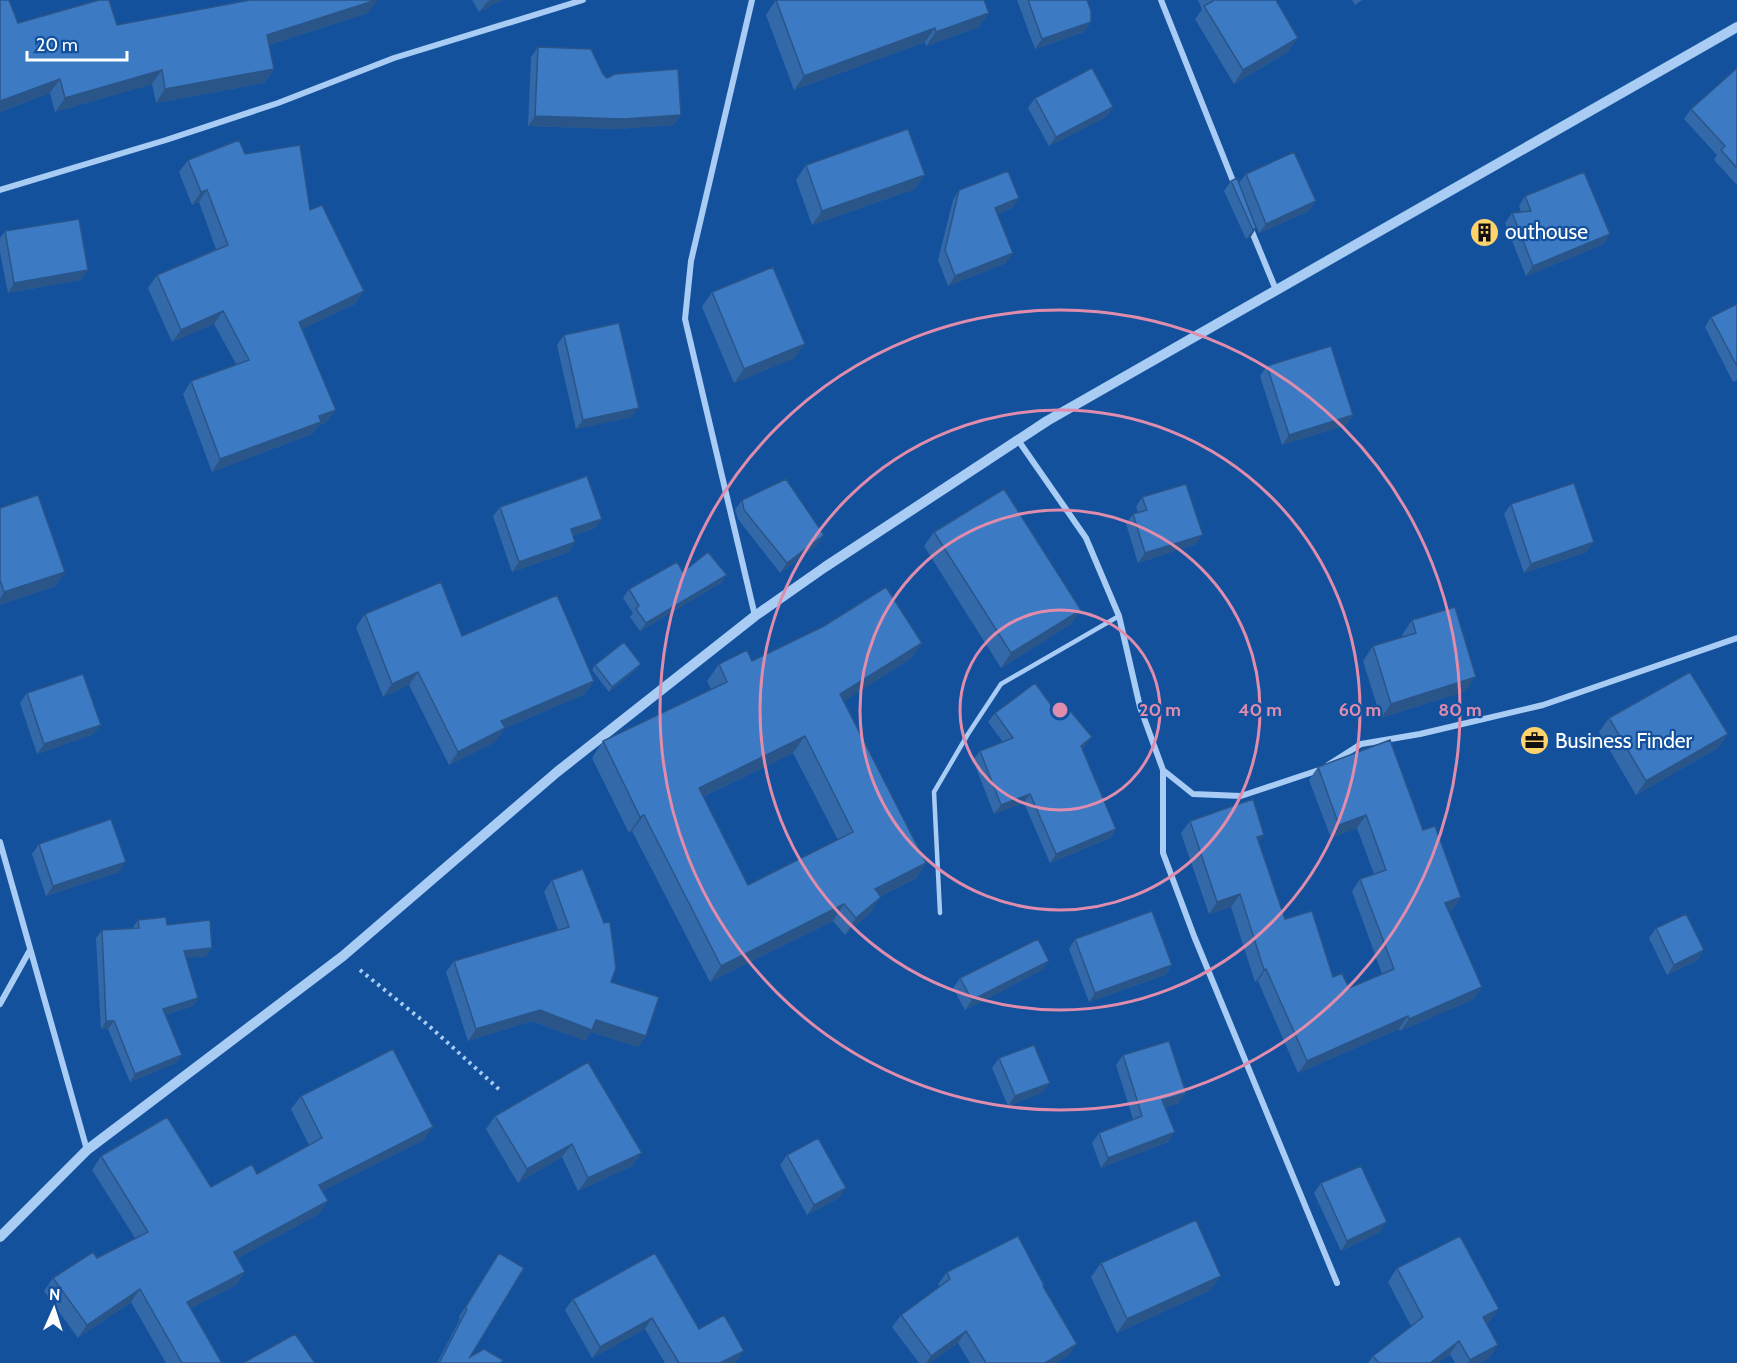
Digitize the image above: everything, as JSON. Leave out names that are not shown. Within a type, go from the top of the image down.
[{"type":"street","points":[[0,190],[177,136],[278,103],[394,58],[583,0]]},
{"type":"street","points":[[752,0],[691,261],[685,319],[755,616]]},
{"type":"street","points":[[1161,0],[1237,194]]},
{"type":"street","points":[[0,1237],[87,1150],[343,956],[556,772],[755,616],[825,567],[1047,421],[1737,27]]},
{"type":"street","points":[[1246,215],[1276,290]]},
{"type":"street","points":[[1018,440],[1086,538],[1119,616],[1140,707],[1163,770],[1164,853],[1198,946],[1337,1283]]},
{"type":"street","points":[[1163,770],[1193,794],[1241,796],[1316,772],[1360,744],[1420,734],[1543,705],[1737,638]]},
{"type":"street","points":[[0,842],[87,1150]]},
{"type":"street","points":[[0,1004],[30,950]]},
{"type":"lane","points":[[940,914],[934,792],[968,734],[1002,684],[1119,616]]},
{"type":"path","points":[[343,956],[428,1025],[502,1092]]},
{"type":"building","points":[[0,0],[9,0],[18,23],[99,0],[109,0],[117,25],[250,0],[376,0],[267,35],[274,69],[165,89],[162,70],[65,98],[60,79],[0,101]]},
{"type":"building","points":[[776,0],[984,0],[989,13],[936,32],[935,28],[804,76]]},
{"type":"building","points":[[1028,0],[1087,0],[1091,11],[1091,22],[1042,39]]},
{"type":"building","points":[[1213,0],[1276,0],[1298,38],[1243,70],[1204,6]]},
{"type":"building","points":[[538,47],[591,49],[607,78],[615,74],[678,69],[681,115],[624,119],[535,116]]},
{"type":"building","points":[[1092,68],[1113,107],[1056,137],[1035,98]]},
{"type":"building","points":[[1737,68],[1737,168],[1721,150],[1725,146],[1691,109]]},
{"type":"building","points":[[908,129],[925,175],[822,211],[806,165]]},
{"type":"building","points":[[239,140],[245,154],[300,145],[310,210],[322,205],[364,291],[299,322],[336,410],[319,416],[321,422],[220,459],[191,381],[249,360],[223,311],[181,330],[157,275],[228,245],[207,190],[201,192],[188,160]]},
{"type":"building","points":[[1294,152],[1316,201],[1266,224],[1246,174]]},
{"type":"building","points":[[1008,171],[1019,198],[995,208],[1013,253],[955,276],[945,250],[959,190]]},
{"type":"building","points":[[1584,172],[1610,234],[1533,266],[1512,213],[1531,211],[1525,196]]},
{"type":"building","points":[[1237,178],[1256,228],[1253,230],[1231,181]]},
{"type":"building","points":[[79,219],[88,270],[14,283],[5,231]]},
{"type":"building","points":[[773,267],[805,344],[744,369],[712,292]]},
{"type":"building","points":[[1737,304],[1737,366],[1711,317]]},
{"type":"building","points":[[619,323],[639,408],[583,420],[564,335]]},
{"type":"building","points":[[1331,346],[1353,415],[1289,435],[1267,366]]},
{"type":"building","points":[[587,476],[602,519],[571,529],[575,542],[519,562],[500,507]]},
{"type":"building","points":[[786,479],[824,535],[787,563],[744,510],[742,500]]},
{"type":"building","points":[[1574,483],[1594,542],[1531,564],[1511,504]]},
{"type":"building","points":[[1186,484],[1203,535],[1145,553],[1133,514],[1147,510],[1142,497]]},
{"type":"building","points":[[1004,489],[1081,610],[1011,653],[934,532]]},
{"type":"building","points":[[38,495],[65,572],[4,592],[0,580],[0,508]]},
{"type":"building","points":[[708,552],[727,575],[646,623],[636,609],[639,606],[629,589],[677,562],[683,572]]},
{"type":"building","points":[[441,582],[462,636],[557,595],[594,681],[501,721],[505,728],[458,752],[418,672],[392,684],[365,614]]},
{"type":"building","points":[[886,587],[922,643],[840,694],[926,863],[875,889],[881,897],[856,918],[844,904],[721,966],[644,815],[640,817],[603,741],[727,682],[719,664],[747,650],[752,661],[824,626]],"holes":[[[805,736],[853,832],[748,885],[699,788]]]},
{"type":"building","points":[[1455,607],[1476,677],[1391,704],[1373,646],[1416,633],[1412,620]]},
{"type":"building","points":[[624,642],[641,664],[612,687],[595,665]]},
{"type":"building","points":[[1690,672],[1728,734],[1646,781],[1609,718]]},
{"type":"building","points":[[83,674],[101,725],[44,744],[27,693]]},
{"type":"building","points":[[1035,683],[1054,709],[1063,702],[1092,737],[1081,746],[1116,829],[1056,854],[1030,794],[1001,805],[980,751],[1013,738],[995,713]]},
{"type":"building","points":[[1390,740],[1423,830],[1435,826],[1461,897],[1445,903],[1482,987],[1409,1019],[1408,1016],[1307,1061],[1266,969],[1264,970],[1240,894],[1217,902],[1190,821],[1253,799],[1264,835],[1257,837],[1285,919],[1312,911],[1333,977],[1342,973],[1349,988],[1394,969],[1360,879],[1386,870],[1366,815],[1339,825],[1318,767]]},
{"type":"building","points":[[111,819],[126,862],[53,886],[39,844]]},
{"type":"building","points":[[583,869],[604,923],[610,922],[616,968],[611,982],[659,997],[646,1036],[596,1020],[592,1030],[540,1010],[476,1029],[454,961],[569,927],[552,880]]},
{"type":"building","points":[[1152,911],[1172,965],[1095,993],[1075,939]]},
{"type":"building","points":[[1686,914],[1704,950],[1674,965],[1656,928]]},
{"type":"building","points":[[166,917],[167,925],[210,920],[212,948],[184,951],[198,998],[163,1009],[182,1055],[135,1074],[114,1021],[106,1021],[102,930],[139,928],[138,920]]},
{"type":"building","points":[[1038,939],[1049,961],[972,1000],[960,978]]},
{"type":"building","points":[[1169,1041],[1186,1093],[1162,1100],[1175,1132],[1108,1158],[1099,1133],[1142,1116],[1123,1055]]},
{"type":"building","points":[[1034,1045],[1050,1083],[1015,1096],[999,1058]]},
{"type":"building","points":[[393,1049],[433,1127],[319,1185],[328,1201],[234,1252],[245,1272],[187,1302],[222,1363],[182,1363],[140,1289],[87,1325],[53,1278],[93,1252],[97,1258],[148,1232],[101,1156],[167,1117],[211,1187],[252,1164],[257,1174],[322,1138],[301,1096]]},
{"type":"building","points":[[588,1062],[642,1153],[588,1178],[572,1144],[527,1169],[495,1116]]},
{"type":"building","points":[[818,1138],[846,1188],[814,1205],[787,1155]]},
{"type":"building","points":[[1361,1166],[1387,1222],[1347,1241],[1321,1183]]},
{"type":"building","points":[[1196,1220],[1221,1276],[1127,1319],[1101,1263]]},
{"type":"building","points":[[1018,1236],[1043,1286],[1077,1344],[1045,1363],[986,1363],[966,1331],[931,1356],[901,1315],[950,1279],[947,1272]]},
{"type":"building","points":[[1460,1236],[1499,1309],[1483,1317],[1498,1345],[1470,1360],[1459,1341],[1430,1363],[1379,1363],[1373,1356],[1423,1317],[1397,1268]]},
{"type":"building","points":[[499,1253],[524,1268],[470,1357],[484,1349],[503,1360],[501,1363],[439,1363],[467,1309],[465,1308]]},
{"type":"building","points":[[655,1253],[699,1329],[724,1315],[744,1351],[720,1363],[679,1363],[652,1318],[600,1347],[573,1299]]},
{"type":"building","points":[[295,1334],[315,1363],[243,1363]]},
{"type":"place","name":"outhouse","points":[[1484,232]]},
{"type":"place","name":"Business Finder","points":[[1534,741]]}]
